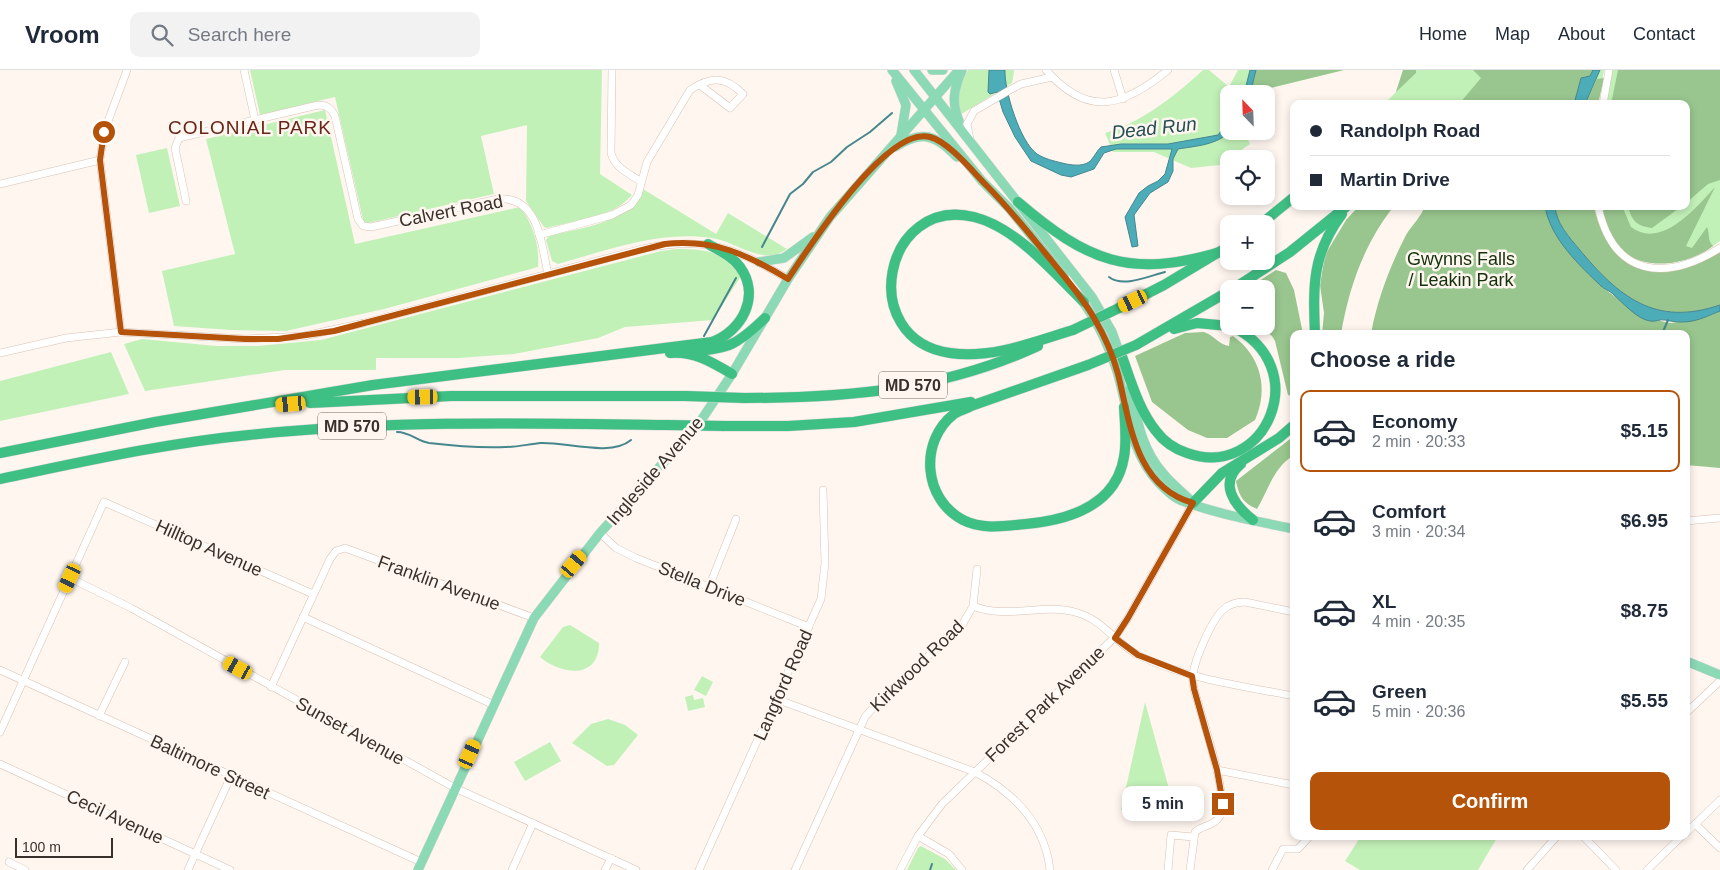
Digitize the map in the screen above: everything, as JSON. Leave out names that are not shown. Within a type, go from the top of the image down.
[{"type":"highway","points":[[1272,215],[1290,201]]},
{"type":"highway","points":[[1018,202],[1066,240],[1098,256],[1118,262],[1140,265],[1166,265],[1220,252]]},
{"type":"highway","points":[[1247,280],[1290,252],[1343,210]]},
{"type":"highway","points":[[1315,330],[1314,286],[1318,258],[1330,232],[1345,210]]},
{"type":"highway","points":[[1072,330],[1019,347],[984,353],[951,353],[928,347],[909,332],[895,310],[890,287],[894,262],[907,238],[928,222],[950,216],[972,216],[996,226],[1024,246],[1084,302]]},
{"type":"highway","points":[[554,364],[712,342],[729,334],[742,320],[745,313],[749,296],[748,285],[741,268],[708,244]]},
{"type":"highway","name":"MD 570","points":[[0,453],[155,422],[241,409],[341,400],[452,396],[686,396],[744,398],[848,394],[964,375],[1020,354],[1119,308],[1164,286],[1220,252]]},
{"type":"highway","name":"MD 570","points":[[0,479],[163,447],[247,435],[328,427],[437,422],[788,426],[854,422],[922,412],[1002,396],[1088,365],[1136,345],[1220,296]]},
{"type":"highway","points":[[241,409],[373,385],[730,346],[744,339],[765,318]]},
{"type":"highway","points":[[1136,345],[1184,325],[1207,323],[1220,325]]},
{"type":"highway","points":[[1120,352],[1150,423],[1163,440],[1192,455],[1203,457],[1226,455],[1246,446],[1263,429],[1272,411],[1276,389],[1271,368],[1261,348],[1246,335]]},
{"type":"highway","points":[[680,352],[704,358],[732,374]]},
{"type":"highway","points":[[1002,396],[955,413],[938,432],[931,452],[932,479],[943,503],[964,520],[983,526],[1008,526],[1059,519],[1083,511],[1099,501],[1112,487],[1122,466],[1126,447],[1124,407]]},
{"type":"highway","points":[[1193,503],[1222,473],[1280,438],[1290,429]]},
{"type":"highway","points":[[1248,457],[1236,468],[1231,476],[1229,492],[1236,506],[1252,520]]},
{"type":"main road","points":[[891,70],[925,109],[982,181]]},
{"type":"main road","points":[[891,70],[906,99],[906,113],[901,136]]},
{"type":"main road","points":[[914,70],[1102,313],[1120,352],[1145,447],[1161,471],[1193,503]]},
{"type":"main road","points":[[932,70],[943,70]]},
{"type":"main road","points":[[960,70],[953,103],[962,131]]},
{"type":"main road","name":"Ingleside Avenue","points":[[419,866],[492,704],[534,618],[600,534],[682,443],[732,374],[817,234],[960,70]]},
{"type":"main road","points":[[886,153],[908,139],[930,136],[948,148],[1009,208],[1084,302],[1101,330],[1111,354],[1124,407],[1138,451],[1146,466],[1164,488],[1178,499],[1252,520],[1290,527]]},
{"type":"main road","points":[[759,262],[784,258],[817,234]]},
{"type":"main road","points":[[1690,664],[1720,675]]},
{"type":"street","points":[[121,332],[100,160],[104,132],[127,70]]},
{"type":"street","points":[[186,201],[175,148],[176,140],[183,136],[255,120],[244,70]]},
{"type":"street","points":[[612,70],[611,153],[613,160],[621,169],[640,181]]},
{"type":"street","points":[[1046,70],[1068,92],[1099,102],[1123,99],[1143,90],[1168,70]]},
{"type":"street","points":[[1114,70],[1123,99]]},
{"type":"street","points":[[1604,100],[1609,70]]},
{"type":"street","points":[[971,142],[968,120],[974,111],[1008,91],[1052,77]]},
{"type":"street","points":[[539,235],[619,213],[635,200],[647,162],[686,94],[700,85],[722,80],[729,82],[743,94],[730,108],[700,85]]},
{"type":"street","name":"Calvert Road","points":[[255,120],[318,104],[329,107],[335,116],[358,219],[363,226],[371,227],[508,198],[521,202],[527,208],[539,235],[548,274]]},
{"type":"street","points":[[0,184],[100,160]]},
{"type":"street","points":[[1599,210],[1612,244],[1622,256],[1636,264],[1649,267],[1674,267],[1700,258],[1720,248]]},
{"type":"street","points":[[0,354],[66,338],[121,332],[245,339],[304,336],[364,323],[665,244],[708,244],[723,247],[759,262],[788,279]]},
{"type":"street","name":"Langford Road","points":[[699,870],[821,599],[824,576],[823,490]]},
{"type":"street","name":"Hilltop Avenue","points":[[70,578],[104,502],[313,594]]},
{"type":"street","name":"Forest Park Avenue","points":[[900,870],[918,836],[942,804],[1115,638],[1193,503]]},
{"type":"street","points":[[1690,521],[1720,518]]},
{"type":"street","points":[[709,587],[736,519]]},
{"type":"street","name":"Stella Drive","points":[[600,534],[623,552],[809,627]]},
{"type":"street","name":"Franklin Avenue","points":[[313,594],[330,558],[336,551],[345,548],[534,618]]},
{"type":"street","name":"Kirkwood Road","points":[[795,870],[870,710],[955,632],[973,606],[978,584],[977,569]]},
{"type":"street","points":[[0,732],[70,578]]},
{"type":"street","name":"Sunset Avenue","points":[[70,578],[131,608],[455,788],[636,870]]},
{"type":"street","points":[[271,687],[313,594]]},
{"type":"street","points":[[1190,870],[1193,837],[1197,830],[1216,821],[1220,817],[1223,804],[1217,770],[1194,689],[1192,676],[1195,666],[1215,620],[1222,610],[1238,602],[1290,611]]},
{"type":"street","points":[[973,606],[993,613],[1048,609],[1069,611],[1089,617],[1138,655],[1192,676],[1290,695]]},
{"type":"street","points":[[303,617],[492,704]]},
{"type":"street","points":[[99,716],[125,662]]},
{"type":"street","name":"Baltimore Street","points":[[0,670],[231,776],[419,866]]},
{"type":"street","points":[[1690,709],[1720,681]]},
{"type":"street","points":[[776,699],[975,772],[1000,786],[1020,803],[1033,822],[1046,851],[1050,870]]},
{"type":"street","name":"Cecil Avenue","points":[[0,764],[230,870]]},
{"type":"street","points":[[1217,770],[1290,784]]},
{"type":"street","points":[[188,870],[231,776]]},
{"type":"street","points":[[1690,828],[1720,800]]},
{"type":"street","points":[[512,870],[533,823]]},
{"type":"street","points":[[1695,824],[1720,848]]},
{"type":"street","points":[[1168,870],[1171,835],[1193,837]]},
{"type":"street","points":[[918,836],[949,854],[962,870]]},
{"type":"street","points":[[1272,870],[1283,849],[1298,849],[1306,840]]},
{"type":"street","points":[[1527,870],[1553,840]]},
{"type":"street","points":[[1587,840],[1616,870]]},
{"type":"street","points":[[1647,870],[1678,840]]},
{"type":"street","points":[[605,870],[610,858]]},
{"type":"street","points":[[9,862],[25,870]]},
{"type":"green space","points":[[250,70],[602,70],[600,174],[632,195],[615,209],[593,217],[547,228],[544,227],[526,201],[527,125],[481,136],[494,194],[364,224],[335,97],[260,115]]},
{"type":"green space","points":[[968,70],[1014,70],[1014,72],[1012,83],[960,115],[959,91]]},
{"type":"green space","points":[[1203,70],[1209,70],[1227,85],[1220,85],[1220,140],[1248,140],[1250,144],[1241,150],[1220,150],[1220,165],[1191,168],[1154,152],[1113,152],[1105,133],[1118,129],[1144,116],[1180,90]]},
{"type":"green space","points":[[1238,70],[1344,70],[1275,87],[1275,85],[1230,85]]},
{"type":"green space","points":[[1256,70],[1344,70],[1275,87],[1275,85],[1252,85]]},
{"type":"green space","points":[[1403,70],[1604,70],[1599,100],[1388,100],[1396,92]]},
{"type":"green space","points":[[1403,70],[1416,70],[1416,73],[1396,92]]},
{"type":"green space","points":[[1473,70],[1593,70],[1590,76],[1581,78],[1575,100],[1462,100],[1481,78]]},
{"type":"green space","points":[[1612,70],[1720,70],[1720,241],[1710,248],[1672,263],[1646,262],[1611,234],[1602,210],[1690,210],[1690,100],[1607,100]]},
{"type":"green space","points":[[1618,70],[1720,70],[1720,180],[1708,184],[1690,200],[1690,100],[1612,100]]},
{"type":"green space","points":[[1604,78],[1599,100],[1587,100],[1597,79]]},
{"type":"green space","points":[[325,110],[355,244],[520,207],[529,221],[535,236],[538,251],[538,267],[384,309],[286,331],[174,326],[162,271],[235,254],[206,139]]},
{"type":"green space","points":[[167,148],[180,206],[149,213],[136,155]]},
{"type":"green space","points":[[1715,187],[1686,246],[1692,248],[1707,227],[1713,246],[1703,253],[1690,258],[1664,264],[1637,260],[1626,254],[1617,245],[1612,236],[1602,210],[1624,210],[1631,227],[1642,233],[1654,233],[1666,230],[1677,224]]},
{"type":"green space","points":[[643,189],[716,234],[728,213],[787,249],[778,254],[769,255],[750,252],[722,240],[712,238],[672,237],[634,243],[558,264],[552,261],[546,240],[549,236],[615,217],[636,201]]},
{"type":"green space","points":[[1355,210],[1391,210],[1374,235],[1359,267],[1348,300],[1342,330],[1322,330],[1324,313],[1320,285],[1325,255],[1346,220]]},
{"type":"green space","name":"Gwynns Falls / Leakin Park","points":[[1423,210],[1546,210],[1551,225],[1576,260],[1602,287],[1644,318],[1671,323],[1709,316],[1720,311],[1720,468],[1690,465],[1690,330],[1372,330],[1380,296],[1395,259],[1406,235]]},
{"type":"green space","points":[[1556,210],[1595,210],[1603,233],[1610,244],[1629,263],[1641,268],[1654,271],[1675,269],[1720,251],[1720,305],[1697,311],[1676,312],[1657,310],[1624,294],[1594,266],[1571,240],[1560,224]]},
{"type":"green space","points":[[1629,210],[1677,210],[1652,228],[1638,224]]},
{"type":"green space","points":[[677,249],[713,253],[727,261],[741,276],[713,320],[625,327],[598,338],[514,354],[459,358],[376,358],[376,370],[285,370],[145,391],[124,344],[142,339],[217,346],[258,346],[321,340],[661,251]]},
{"type":"green space","points":[[1276,270],[1286,273],[1294,290],[1302,330],[1290,330],[1290,396],[1288,395],[1275,341],[1271,335],[1275,335],[1275,280],[1261,280]]},
{"type":"green space","points":[[1204,332],[1229,346],[1230,337],[1233,336],[1250,353],[1260,374],[1262,385],[1261,397],[1255,420],[1227,438],[1207,438],[1188,430],[1152,402],[1135,356],[1185,333]]},
{"type":"green space","points":[[111,352],[129,394],[0,421],[0,381]]},
{"type":"green space","points":[[1290,439],[1290,458],[1281,466],[1272,479],[1257,509],[1248,504],[1240,495],[1236,481]]},
{"type":"green space","points":[[570,625],[599,643],[597,655],[593,663],[577,671],[558,668],[540,657],[563,627]]},
{"type":"green space","points":[[702,676],[713,682],[706,696],[694,690]]},
{"type":"green space","points":[[693,695],[694,700],[703,698],[705,707],[688,711],[685,697]]},
{"type":"green space","points":[[1145,702],[1174,807],[1121,810]]},
{"type":"green space","points":[[608,719],[625,725],[638,735],[614,765],[607,766],[572,743],[591,724]]},
{"type":"green space","points":[[550,742],[561,761],[525,781],[514,762]]},
{"type":"green space","points":[[1358,840],[1496,840],[1478,870],[1360,870],[1345,861]]},
{"type":"green space","points":[[921,846],[945,859],[956,870],[907,870],[918,848]]},
{"type":"water","name":"Dead Run","points":[[989,70],[1005,70],[1010,102],[1025,139],[1037,154],[1059,162],[1083,165],[1090,161],[1101,147],[1121,144],[1168,144],[1218,135],[1220,132],[1220,138],[1199,146],[1178,149],[1173,159],[1173,171],[1168,182],[1150,193],[1134,215],[1138,246],[1132,247],[1125,217],[1139,193],[1158,181],[1165,174],[1172,149],[1116,149],[1104,153],[1094,169],[1071,177],[1061,175],[1031,161],[1015,137],[1003,112],[997,92],[990,94],[988,92]]},
{"type":"water","name":"Dead Run","points":[[1250,70],[1256,70],[1252,85],[1246,85]]},
{"type":"water","points":[[1593,70],[1600,70],[1587,100],[1575,100],[1581,78],[1590,76]]},
{"type":"water","points":[[1546,210],[1556,210],[1560,224],[1571,240],[1594,266],[1624,294],[1640,303],[1657,310],[1676,312],[1697,311],[1720,305],[1720,311],[1687,322],[1645,320],[1601,286],[1575,260],[1559,240]]},
{"type":"waterway","points":[[762,247],[790,194],[803,184],[813,172],[831,162],[847,147],[870,132],[892,113]]},
{"type":"waterway","points":[[1109,277],[1115,280],[1129,281],[1165,272]]},
{"type":"waterway","points":[[704,336],[736,278]]},
{"type":"waterway","points":[[1664,330],[1668,320]]},
{"type":"waterway","points":[[397,432],[406,433],[429,443],[477,447],[510,447],[551,443],[588,448],[612,448],[631,440]]},
{"type":"waterway","points":[[930,870],[932,864]]},
{"type":"district","name":"COLONIAL PARK","points":[[250,127]]},
{"type":"route","points":[[104,132],[100,160],[121,332],[245,339],[278,339],[334,331],[665,244],[694,242],[723,247],[759,262],[788,279],[830,217],[886,153],[915,136],[930,136],[937,140],[948,148],[1009,208],[1084,302],[1099,326],[1111,354],[1131,433],[1146,466],[1164,488],[1178,499],[1193,503],[1115,638],[1138,655],[1192,676],[1217,770],[1223,804]]}]
